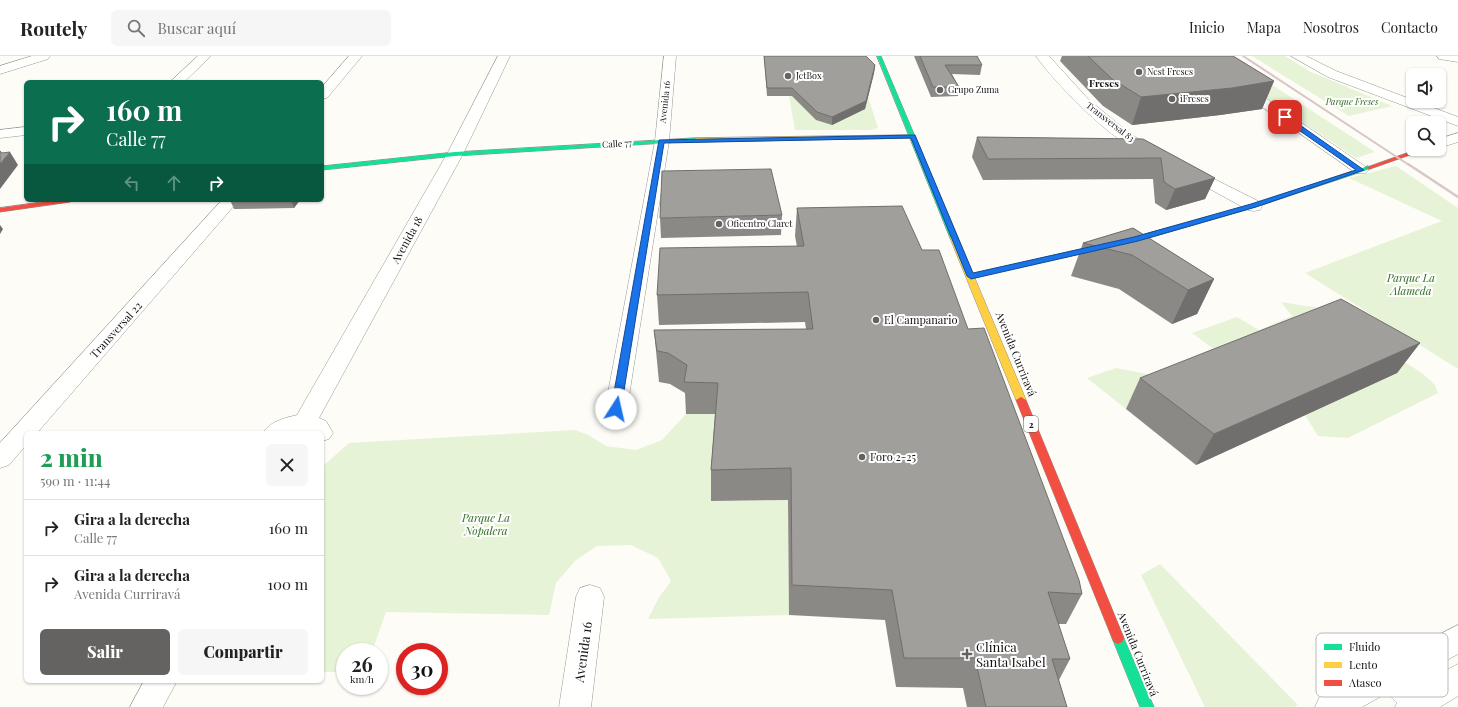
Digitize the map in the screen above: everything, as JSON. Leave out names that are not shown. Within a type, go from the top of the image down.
[{"type":"main road","name":"Avenida Curriravá","points":[[879,56],[971,276],[1147,707]]},
{"type":"main road","name":"Calle 77","points":[[324,168],[455,154],[662,141],[913,136]]},
{"type":"main road","points":[[971,276],[1135,239],[1254,206],[1406,155]]},
{"type":"main road","points":[[0,210],[56,202]]},
{"type":"street","points":[[0,70],[44,56]]},
{"type":"street","points":[[178,80],[206,56]]},
{"type":"street","points":[[324,93],[356,56]]},
{"type":"street","name":"Avenida 18","points":[[278,431],[289,425],[313,428],[504,56]]},
{"type":"street","name":"Avenida 16","points":[[616,409],[662,141],[670,56]]},
{"type":"street","name":"Transversal 83","points":[[1042,56],[1084,103],[1128,138],[1163,157]]},
{"type":"street","points":[[1196,56],[1360,170]]},
{"type":"street","points":[[1297,56],[1332,74],[1458,122]]},
{"type":"street","points":[[1442,56],[1458,58]]},
{"type":"street","points":[[0,134],[24,131]]},
{"type":"street","points":[[1446,141],[1458,137]]},
{"type":"street","points":[[1177,165],[1254,206]]},
{"type":"street","name":"Transversal 22","points":[[25,431],[229,202]]},
{"type":"street","name":"Transversal 22","points":[[0,459],[24,432]]},
{"type":"street","name":"Avenida 16","points":[[575,707],[590,597]]},
{"type":"street","points":[[1448,644],[1458,639]]},
{"type":"street","points":[[1448,685],[1458,679]]},
{"type":"street","points":[[146,707],[160,683]]},
{"type":"street","points":[[1331,707],[1349,697]]},
{"type":"street","points":[[1408,697],[1415,705],[1428,697]]},
{"type":"green space","points":[[1203,56],[1228,56],[1375,152],[1356,158]]},
{"type":"green space","name":"Parque Freses","points":[[1252,56],[1285,56],[1309,71],[1392,106],[1349,116]]},
{"type":"green space","points":[[789,96],[868,96],[878,128],[871,130],[795,130]]},
{"type":"green space","name":"Parque La Alameda","points":[[1396,166],[1458,208],[1458,369],[1305,273],[1442,221],[1349,178]]},
{"type":"green space","points":[[1281,302],[1319,308],[1422,373],[1435,385],[1438,393],[1348,438],[1318,436],[1305,415],[1397,373],[1322,328],[1126,409],[1087,378],[1116,368],[1168,378],[1223,356],[1192,333],[1237,317],[1259,330],[1292,316]]},
{"type":"green space","name":"Parque La Nopalera","points":[[686,414],[718,414],[711,501],[788,500],[789,615],[648,619],[658,599],[671,581],[658,558],[631,545],[597,546],[576,560],[556,583],[549,615],[386,612],[375,643],[336,643],[336,672],[324,672],[324,465],[349,443],[575,430],[588,435],[606,446],[636,450],[662,440]]},
{"type":"green space","points":[[1160,564],[1298,705],[1294,707],[1205,707],[1141,575]]},
{"type":"building","points":[[764,56],[866,56],[875,65],[866,101],[832,117],[817,112],[792,88],[767,88]]},
{"type":"building","points":[[920,56],[977,56],[982,65],[945,65],[959,87],[933,87]]},
{"type":"building","points":[[1088,56],[1233,56],[1274,81],[1232,88],[1141,97],[1112,79]]},
{"type":"building","points":[[977,137],[1143,139],[1215,178],[1175,189],[1164,182],[1161,158],[988,159]]},
{"type":"building","points":[[0,151],[2,153],[10,152],[0,164]]},
{"type":"building","points":[[771,169],[782,215],[660,218],[662,171]]},
{"type":"building","points":[[902,206],[922,250],[939,250],[968,329],[984,328],[1079,580],[1082,594],[1048,592],[1070,659],[1052,659],[1067,707],[986,707],[975,658],[904,658],[892,590],[792,585],[791,468],[711,470],[718,383],[684,382],[687,365],[668,353],[657,351],[654,330],[813,329],[808,292],[657,295],[660,248],[804,246],[797,208]]},
{"type":"building","points":[[1133,228],[1214,279],[1188,290],[1132,255],[1083,243]]},
{"type":"building","points":[[1341,299],[1420,343],[1214,434],[1140,378]]},
{"type":"railway","points":[[1243,56],[1409,165]]},
{"type":"railway","points":[[1408,164],[1458,197]]},
{"type":"traffic: fast","points":[[879,56],[954,238]]},
{"type":"traffic: fast","points":[[324,168],[455,154],[696,140]]},
{"type":"traffic: fast","points":[[971,276],[1135,239],[1254,206],[1368,168]]},
{"type":"traffic: fast","points":[[1118,638],[1147,707]]},
{"type":"traffic: slow","points":[[696,140],[913,137]]},
{"type":"traffic: slow","points":[[954,238],[1021,400]]},
{"type":"traffic: jam","points":[[1368,168],[1406,155]]},
{"type":"traffic: jam","points":[[0,210],[56,202]]},
{"type":"traffic: jam","points":[[1021,400],[1118,638]]},
{"type":"place","name":"Nest Freses","points":[[1139,72]]},
{"type":"place","name":"JetBox","points":[[788,76]]},
{"type":"place","name":"Grupo Zuma","points":[[940,90]]},
{"type":"place","name":"iFreses","points":[[1172,99]]},
{"type":"place","name":"Oficentro Claret","points":[[719,224]]},
{"type":"place","name":"El Campanario","points":[[876,320]]},
{"type":"place","name":"Foro 2-25","points":[[862,457]]},
{"type":"place","name":"Clínica Santa Isabel","points":[[967,654]]},
{"type":"district","name":"Freses","points":[[1104,83]]},
{"type":"route","points":[[616,409],[662,141],[913,136],[971,276],[1135,239],[1254,206],[1360,170],[1285,117]]}]
